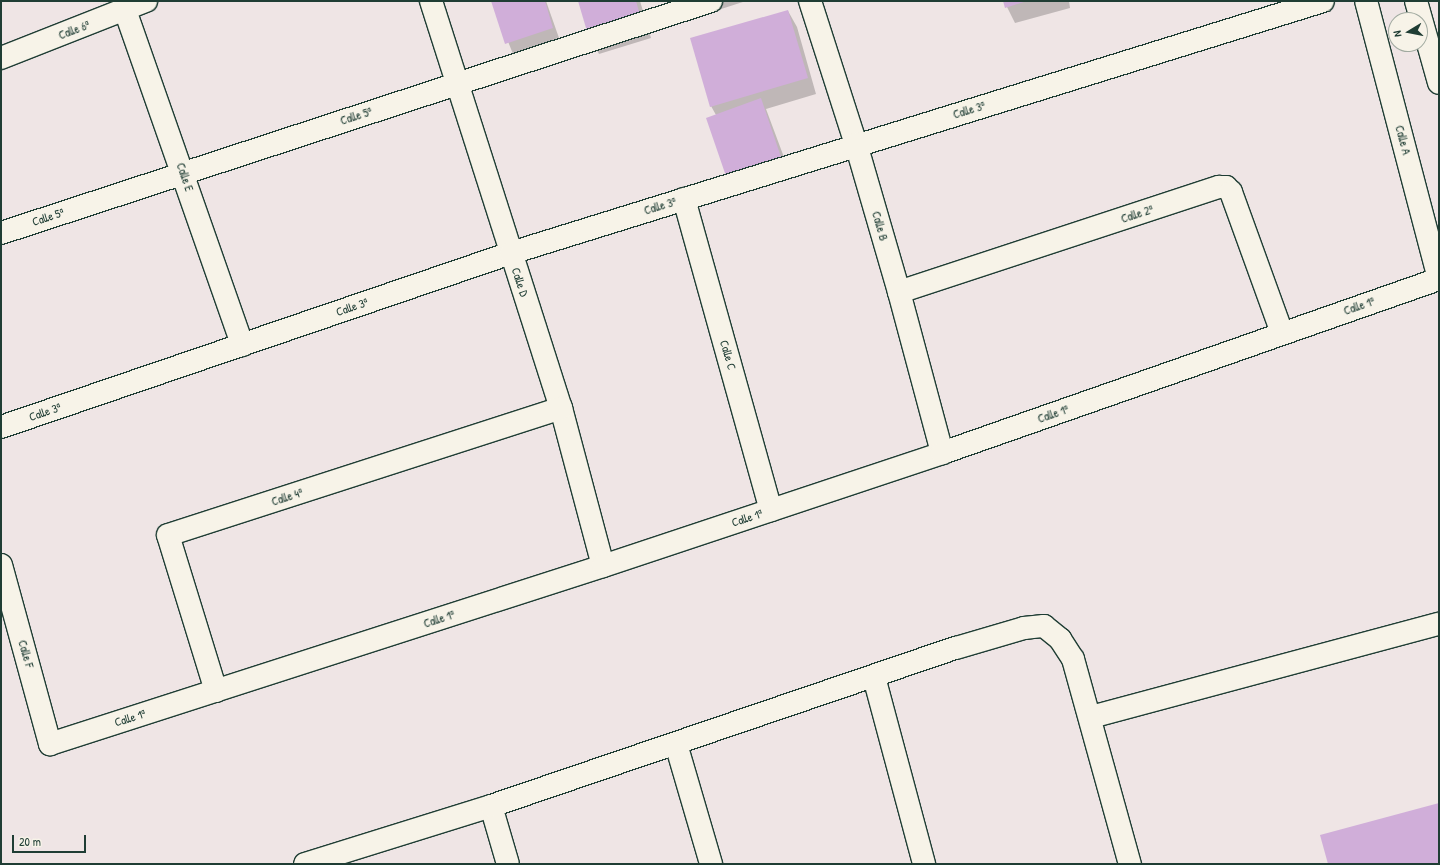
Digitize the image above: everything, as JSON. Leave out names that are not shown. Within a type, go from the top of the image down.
[{"type":"street","name":"Calle 6ª","points":[[1,58],[146,1]]},
{"type":"street","name":"Calle D","points":[[431,1],[455,84],[561,408],[603,566]]},
{"type":"street","name":"Calle 5ª","points":[[1,233],[183,172],[711,1]]},
{"type":"street","name":"Calle B","points":[[810,1],[856,144],[899,292],[942,453]]},
{"type":"street","name":"Calle 3ª","points":[[1,426],[511,253],[856,144],[1323,1]]},
{"type":"street","name":"Calle A","points":[[1366,1],[1439,279]]},
{"type":"street","points":[[1416,1],[1439,83]]},
{"type":"street","name":"Calle E","points":[[125,10],[183,172],[242,345]]},
{"type":"street","name":"Calle 2ª","points":[[899,292],[1219,187],[1226,187],[1231,192],[1282,333]]},
{"type":"street","name":"Calle C","points":[[684,199],[771,510]]},
{"type":"street","name":"Calle 1ª","points":[[50,744],[216,692],[603,566],[942,453],[1439,279]]},
{"type":"street","name":"Calle 4ª","points":[[216,692],[168,535],[561,408]]},
{"type":"street","name":"Calle F","points":[[1,565],[50,744]]},
{"type":"street","points":[[1091,717],[1439,624]]},
{"type":"street","points":[[306,864],[491,806],[1009,632],[1044,626],[1060,639],[1073,659],[1091,717],[1130,864]]},
{"type":"street","points":[[874,677],[924,864]]},
{"type":"street","points":[[676,744],[711,864]]},
{"type":"street","points":[[491,806],[508,864]]},
{"type":"building","points":[[491,1],[545,1],[553,28],[505,44]]},
{"type":"building","points":[[578,1],[636,1],[642,22],[589,38]]},
{"type":"building","points":[[1003,1],[1027,1],[1005,8]]},
{"type":"building","points":[[788,10],[808,78],[710,107],[690,38]]},
{"type":"building","points":[[761,98],[782,160],[727,179],[706,118]]},
{"type":"building","points":[[1439,803],[1439,864],[1328,864],[1320,835]]}]
